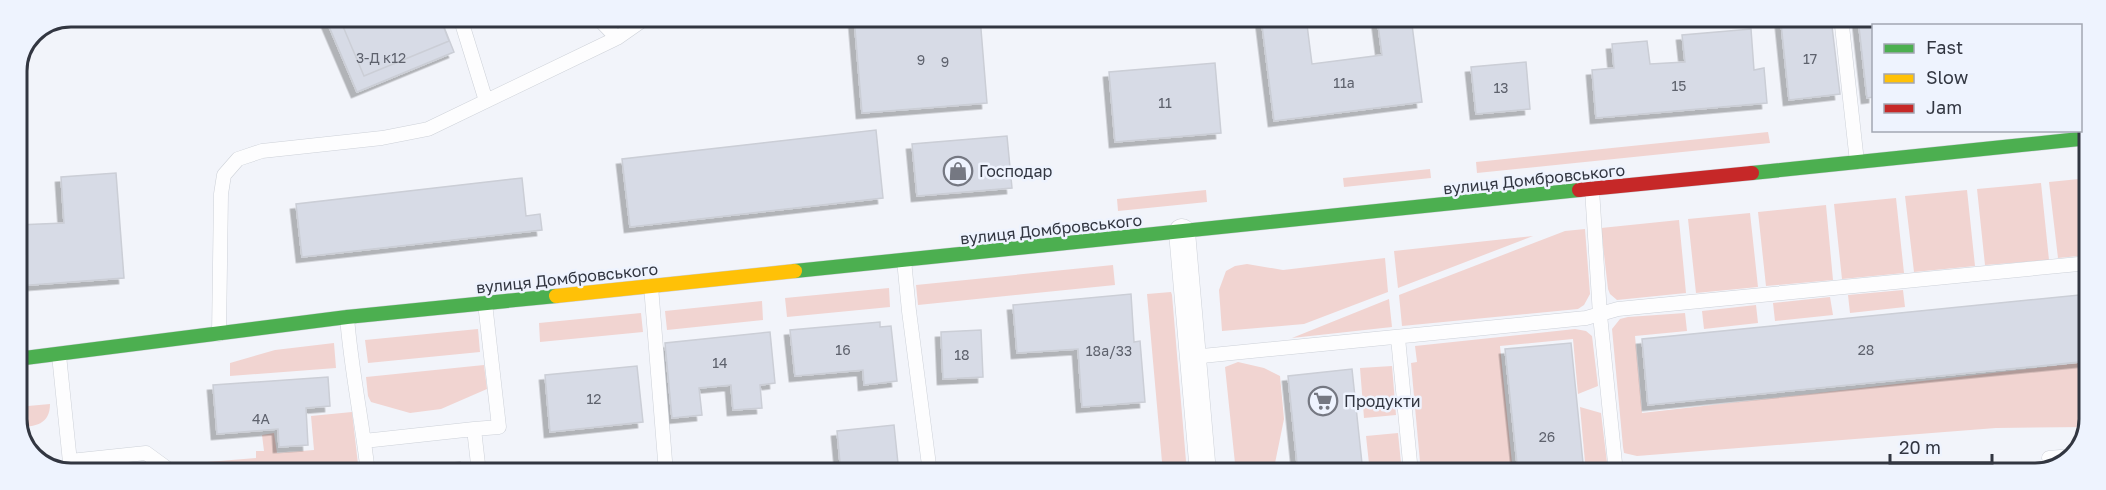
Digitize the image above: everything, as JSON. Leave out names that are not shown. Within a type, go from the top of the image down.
[{"type":"street","name":"вулиця Домбровського","points":[[27,358],[347,317],[2079,139]]},
{"type":"street","points":[[1182,232],[1202,463]]},
{"type":"lane","points":[[463,27],[486,101]]},
{"type":"lane","points":[[607,27],[617,38]]},
{"type":"lane","points":[[219,334],[220,194],[224,175],[238,159],[262,152],[382,138],[428,129],[617,38],[633,27]]},
{"type":"lane","points":[[1842,27],[1857,162]]},
{"type":"lane","points":[[1592,189],[1600,315],[1615,463]]},
{"type":"lane","points":[[904,260],[929,463]]},
{"type":"lane","points":[[1192,357],[1586,318],[1618,309],[2079,264]]},
{"type":"lane","points":[[651,286],[665,463]]},
{"type":"lane","points":[[364,441],[499,427],[485,303]]},
{"type":"lane","points":[[347,317],[351,371],[367,463]]},
{"type":"lane","points":[[1398,338],[1410,463]]},
{"type":"lane","points":[[59,355],[70,463]]},
{"type":"lane","points":[[474,429],[478,463]]},
{"type":"lane","points":[[92,463],[147,453],[160,463]]},
{"type":"lane","points":[[2049,458],[2056,457]]},
{"type":"shaded area","points":[[1768,132],[1770,143],[1477,173],[1476,162]]},
{"type":"shaded area","points":[[1430,169],[1431,178],[1344,187],[1343,178]]},
{"type":"shaded area","points":[[2079,179],[2079,256],[2058,258],[2049,182]]},
{"type":"shaded area","points":[[2041,183],[2049,260],[1985,265],[1977,189]]},
{"type":"shaded area","points":[[1206,190],[1207,202],[1118,211],[1117,199]]},
{"type":"shaded area","points":[[1967,190],[1975,266],[1914,272],[1905,196]]},
{"type":"shaded area","points":[[1896,198],[1904,273],[1842,279],[1834,204]]},
{"type":"shaded area","points":[[1826,205],[1833,280],[1766,286],[1758,212]]},
{"type":"shaded area","points":[[1750,213],[1758,287],[1696,293],[1688,219]]},
{"type":"shaded area","points":[[1679,220],[1686,293],[1617,300],[1608,289],[1601,228]]},
{"type":"shaded area","points":[[1585,229],[1590,294],[1584,305],[1578,309],[1402,326],[1399,295],[1565,231]]},
{"type":"shaded area","points":[[1533,236],[1398,288],[1394,251]]},
{"type":"shaded area","points":[[1385,258],[1388,292],[1304,324],[1222,331],[1219,290],[1226,271],[1235,266],[1247,264],[1283,270]]},
{"type":"shaded area","points":[[1113,265],[1115,285],[918,305],[916,285]]},
{"type":"shaded area","points":[[889,288],[890,307],[787,317],[785,298]]},
{"type":"shaded area","points":[[1903,290],[1905,307],[1850,313],[1848,295]]},
{"type":"shaded area","points":[[1171,292],[1172,295],[1186,463],[1162,463],[1147,294]]},
{"type":"shaded area","points":[[1830,297],[1833,315],[1775,321],[1773,303]]},
{"type":"shaded area","points":[[1389,299],[1392,327],[1292,338]]},
{"type":"shaded area","points":[[762,301],[763,320],[667,330],[665,311]]},
{"type":"shaded area","points":[[1756,305],[1758,323],[1704,329],[1702,311]]},
{"type":"shaded area","points":[[641,313],[643,332],[540,342],[539,323]]},
{"type":"shaded area","points":[[1685,313],[1687,331],[1635,336],[1642,413],[2079,363],[2078,427],[1996,428],[1637,456],[1624,453],[1612,329],[1620,319]]},
{"type":"shaded area","points":[[478,329],[480,352],[368,363],[365,340]]},
{"type":"shaded area","points":[[1575,329],[1586,331],[1592,336],[1598,386],[1578,394],[1573,339],[1500,346],[1512,463],[1420,463],[1411,363],[1417,362],[1415,346]]},
{"type":"shaded area","points":[[334,343],[336,368],[230,376],[230,363],[275,350]]},
{"type":"shaded area","points":[[1238,362],[1264,368],[1280,376],[1284,419],[1275,463],[1235,463],[1225,367]]},
{"type":"shaded area","points":[[484,365],[487,389],[441,409],[410,413],[371,402],[368,396],[366,377]]},
{"type":"shaded area","points":[[1392,366],[1396,415],[1364,418],[1360,368]]},
{"type":"shaded area","points":[[50,404],[44,420],[27,426],[27,406]]},
{"type":"shaded area","points":[[1580,407],[1601,413],[1607,463],[1585,463]]},
{"type":"shaded area","points":[[352,412],[358,463],[195,463],[256,458],[256,451],[264,451],[262,435],[274,433],[277,453],[314,450],[311,416]]},
{"type":"shaded area","points":[[1398,433],[1401,463],[1369,463],[1366,436]]},
{"type":"building","points":[[329,27],[444,27],[454,52],[357,92]]},
{"type":"building","points":[[343,27],[444,27],[449,41],[364,76]]},
{"type":"building","points":[[855,27],[981,27],[987,103],[862,113]]},
{"type":"building","points":[[1262,27],[1307,27],[1312,64],[1382,55],[1378,27],[1412,27],[1422,102],[1274,121]]},
{"type":"building","points":[[1781,27],[1832,27],[1840,94],[1789,100]]},
{"type":"building","points":[[1859,27],[1872,27],[1872,97],[1867,98]]},
{"type":"building","points":[[1751,29],[1754,70],[1764,68],[1767,103],[1596,118],[1592,70],[1614,68],[1612,44],[1647,41],[1650,64],[1685,62],[1682,35]]},
{"type":"building","points":[[1526,62],[1530,109],[1476,114],[1471,67]]},
{"type":"building","points":[[1215,63],[1221,133],[1115,142],[1109,72]]},
{"type":"building","points":[[876,130],[883,198],[630,227],[622,159]]},
{"type":"building","points":[[1007,136],[1012,188],[917,196],[912,144]]},
{"type":"building","points":[[116,173],[124,278],[27,285],[27,225],[64,223],[61,177]]},
{"type":"building","points":[[522,178],[526,216],[540,214],[542,230],[302,257],[296,204]]},
{"type":"building","points":[[1131,294],[1134,342],[1140,341],[1145,402],[1082,407],[1078,349],[1017,353],[1013,305]]},
{"type":"building","points":[[2079,295],[2079,362],[1648,405],[1642,339]]},
{"type":"building","points":[[880,322],[880,327],[891,326],[897,381],[864,385],[863,370],[795,376],[790,330]]},
{"type":"building","points":[[981,330],[983,377],[943,379],[941,332]]},
{"type":"building","points":[[770,332],[775,383],[760,385],[762,408],[733,410],[731,385],[699,388],[702,415],[672,418],[665,343]]},
{"type":"building","points":[[1571,343],[1583,463],[1517,463],[1505,349]]},
{"type":"building","points":[[637,366],[643,422],[550,432],[545,375]]},
{"type":"building","points":[[1352,369],[1362,463],[1297,463],[1288,376]]},
{"type":"building","points":[[328,377],[330,406],[306,408],[308,445],[279,447],[278,429],[217,434],[213,385]]},
{"type":"building","points":[[894,425],[898,463],[840,463],[837,431]]},
{"type":"traffic: fast","points":[[1752,173],[2079,139]]},
{"type":"traffic: fast","points":[[795,271],[1579,190]]},
{"type":"traffic: fast","points":[[27,358],[347,317],[556,296]]},
{"type":"traffic: slow","points":[[556,296],[795,271]]},
{"type":"traffic: jam","points":[[1579,190],[1752,173]]},
{"type":"place","name":"Господар","points":[[958,171]]},
{"type":"place","name":"Продукти","points":[[1323,401]]}]
